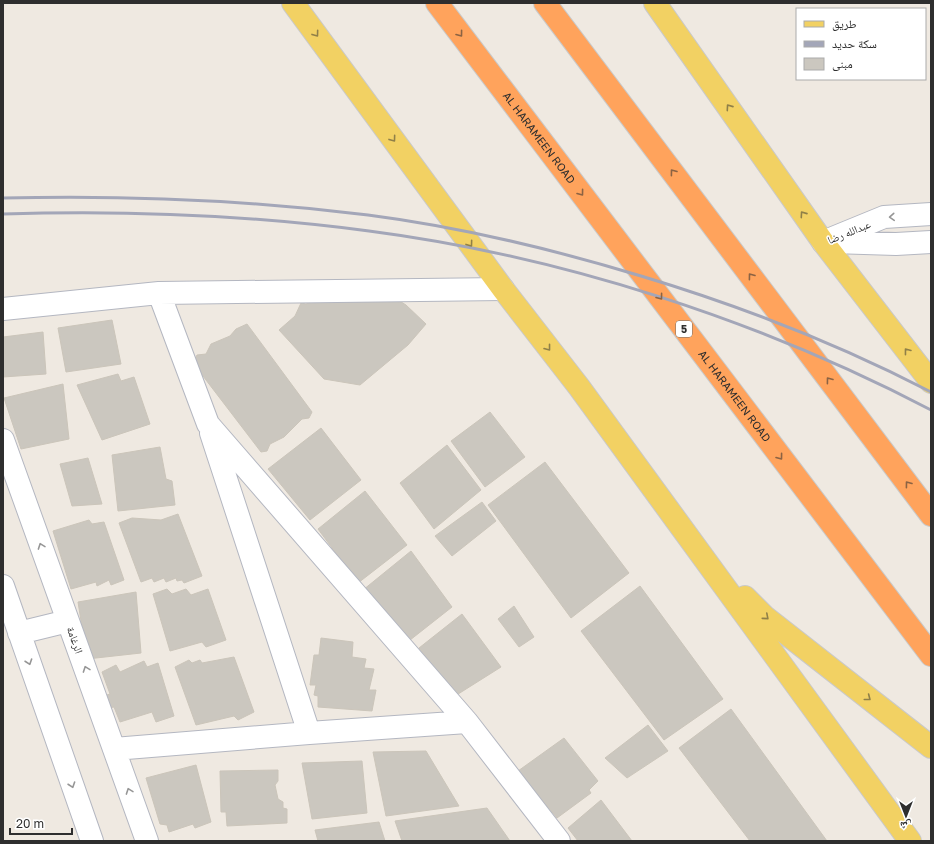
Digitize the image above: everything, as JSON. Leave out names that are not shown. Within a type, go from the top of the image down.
[{"type":"highway","name":"AL HARAMEEN ROAD","points":[[437,3],[931,655]]},
{"type":"highway","points":[[545,3],[931,515]]},
{"type":"main road","points":[[293,3],[503,289],[579,387],[910,841]]},
{"type":"main road","points":[[655,3],[823,242],[931,382]]},
{"type":"main road","points":[[698,551],[765,617],[931,747]]},
{"type":"street","name":"عبدالله رضا","points":[[823,242],[884,218],[931,214]]},
{"type":"street","name":"عبدالله رضا","points":[[823,242],[896,244],[931,242]]},
{"type":"street","points":[[3,309],[158,293],[503,289]]},
{"type":"street","points":[[158,293],[208,424],[467,722],[559,841]]},
{"type":"street","points":[[207,420],[309,733]]},
{"type":"street","name":"الرغامة","points":[[3,440],[147,841]]},
{"type":"street","points":[[3,586],[92,841]]},
{"type":"street","points":[[19,633],[68,621]]},
{"type":"street","points":[[114,749],[467,722]]},
{"type":"building","points":[[382,290],[406,305],[426,324],[408,345],[360,385],[324,379],[279,330],[295,316],[301,303],[306,304],[324,296]]},
{"type":"building","points":[[112,320],[121,364],[66,372],[58,328]]},
{"type":"building","points":[[247,324],[312,412],[309,418],[302,419],[284,437],[270,444],[267,451],[261,452],[193,363],[197,355],[206,354],[211,344],[230,336],[236,329]]},
{"type":"building","points":[[43,332],[46,374],[3,377],[3,337]]},
{"type":"building","points":[[118,374],[121,381],[134,377],[150,424],[102,440],[77,385]]},
{"type":"building","points":[[63,384],[69,439],[21,449],[4,398]]},
{"type":"building","points":[[490,412],[525,457],[485,487],[451,441]]},
{"type":"building","points":[[321,428],[361,480],[310,520],[268,469]]},
{"type":"building","points":[[447,445],[481,490],[434,529],[400,483]]},
{"type":"building","points":[[160,447],[166,479],[172,481],[175,505],[118,511],[112,455]]},
{"type":"building","points":[[88,458],[102,504],[72,506],[60,464]]},
{"type":"building","points":[[545,462],[629,573],[571,618],[488,505]]},
{"type":"building","points":[[365,491],[407,545],[358,583],[318,529]]},
{"type":"building","points":[[482,502],[496,521],[452,556],[435,536]]},
{"type":"building","points":[[178,514],[202,576],[184,583],[182,580],[177,581],[176,578],[166,582],[164,578],[154,582],[152,578],[141,582],[119,523],[132,518],[161,520]]},
{"type":"building","points":[[89,520],[92,524],[104,522],[124,580],[111,585],[109,580],[97,586],[96,582],[71,589],[53,531]]},
{"type":"building","points":[[411,551],[452,607],[405,644],[363,590]]},
{"type":"building","points":[[640,586],[723,699],[664,740],[581,631]]},
{"type":"building","points":[[167,589],[172,594],[186,589],[191,595],[208,589],[226,640],[206,647],[202,642],[170,651],[153,594]]},
{"type":"building","points":[[136,592],[141,653],[87,659],[78,602]]},
{"type":"building","points":[[514,606],[534,637],[519,647],[498,619]]},
{"type":"building","points":[[462,614],[501,667],[455,696],[419,648]]},
{"type":"building","points":[[321,638],[353,642],[352,657],[366,659],[364,668],[374,669],[369,690],[376,690],[372,711],[318,707],[318,696],[314,695],[316,685],[310,685],[314,655],[319,655]]},
{"type":"building","points":[[234,657],[254,712],[238,720],[234,716],[196,725],[175,667],[189,660],[192,663],[200,660],[202,663]]},
{"type":"building","points":[[144,661],[147,667],[158,663],[174,716],[156,722],[152,712],[120,722],[114,707],[108,708],[104,696],[110,694],[102,672],[116,665],[120,672]]},
{"type":"building","points":[[731,709],[827,841],[750,841],[679,748]]},
{"type":"building","points":[[648,725],[668,751],[627,778],[605,758]]},
{"type":"building","points":[[564,738],[598,781],[589,790],[591,793],[557,818],[518,771]]},
{"type":"building","points":[[426,751],[459,806],[386,816],[373,752]]},
{"type":"building","points":[[362,761],[367,813],[312,819],[302,763]]},
{"type":"building","points":[[196,765],[211,822],[195,828],[193,824],[169,832],[167,825],[160,824],[146,778]]},
{"type":"building","points":[[278,770],[278,781],[275,785],[278,799],[283,802],[283,808],[287,809],[287,823],[227,826],[226,812],[221,812],[220,771]]},
{"type":"building","points":[[601,800],[632,841],[578,841],[568,828]]},
{"type":"building","points":[[487,808],[510,841],[402,841],[395,821]]},
{"type":"building","points":[[379,822],[385,841],[318,841],[315,830]]},
{"type":"railway","points":[[3,198],[94,197],[232,202],[368,215],[472,232],[574,257],[641,276],[715,300],[825,342],[896,374],[931,392]]},
{"type":"railway","points":[[3,214],[141,213],[278,221],[369,231],[441,242],[514,257],[586,275],[658,296],[728,320],[865,377],[931,410]]}]
